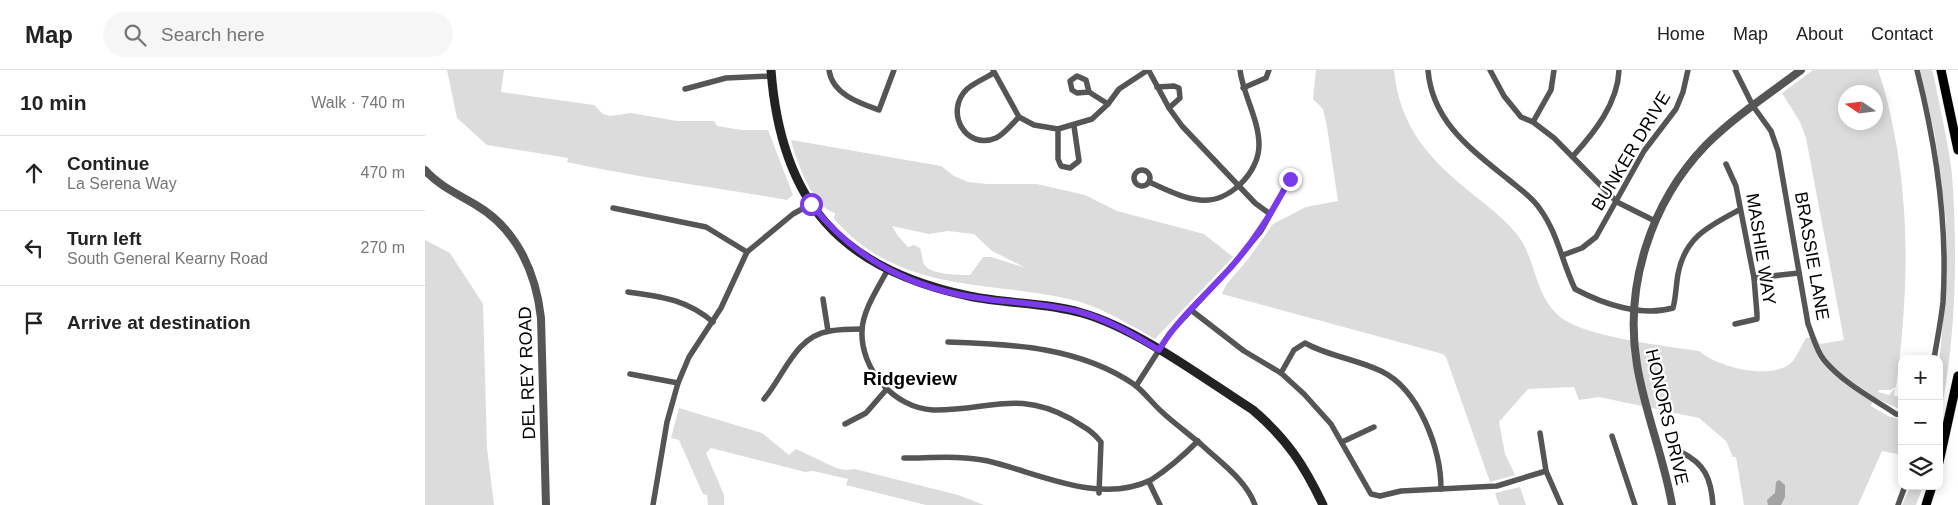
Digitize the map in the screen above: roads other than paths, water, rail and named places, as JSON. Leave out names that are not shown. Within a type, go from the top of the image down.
[{"type":"main road","points":[[1941,70],[1958,150]]},
{"type":"main road","points":[[771,73],[774,104],[781,140],[790,166],[811,204],[839,236],[887,270],[932,288],[971,297],[1058,307],[1081,312],[1125,330],[1253,410],[1271,425],[1307,470],[1323,505]]},
{"type":"main road","points":[[1943,445],[1958,376]]},
{"type":"main road","points":[[1926,505],[1931,490]]},
{"type":"street","points":[[829,70],[830,76],[838,88],[848,97],[879,110],[894,70]]},
{"type":"street","points":[[1019,117],[998,137],[989,140],[977,140],[967,135],[960,126],[956,110],[967,90],[993,72],[1019,117],[1034,124],[1058,129],[1074,126],[1092,119],[1123,86],[1149,70],[1169,108],[1182,126],[1255,203],[1271,214]]},
{"type":"street","points":[[1149,182],[1186,197],[1202,200],[1217,197],[1239,187],[1255,162],[1259,146],[1257,130],[1243,88],[1240,70]]},
{"type":"street","points":[[1243,88],[1266,78],[1269,70]]},
{"type":"street","points":[[1428,70],[1435,100],[1452,130],[1463,142],[1521,190],[1539,208],[1554,230],[1575,289],[1606,303],[1656,312],[1673,308],[1679,272],[1686,248],[1709,226],[1739,210]]},
{"type":"street","points":[[1490,70],[1512,107],[1521,117],[1533,122],[1573,156],[1597,184],[1617,202],[1655,221]]},
{"type":"street","points":[[1533,122],[1551,90],[1554,70]]},
{"type":"street","points":[[1573,156],[1593,134],[1604,115],[1615,89],[1619,70]]},
{"type":"street","name":"BUNKER DRIVE","points":[[1563,255],[1582,248],[1597,237],[1644,151],[1676,109],[1683,92],[1688,70]]},
{"type":"street","name":"BRASSIE LANE","points":[[1735,70],[1753,106],[1771,131],[1777,151],[1808,324],[1824,360],[1848,382],[1898,414]]},
{"type":"street","name":"HONORS DRIVE","points":[[1672,505],[1637,366],[1634,308],[1643,258],[1655,221],[1685,170],[1705,146],[1753,106],[1801,70]]},
{"type":"street","points":[[1917,70],[1936,161],[1942,221],[1943,302],[1935,355]]},
{"type":"street","points":[[685,88],[726,78],[771,73]]},
{"type":"street","points":[[1157,87],[1174,86],[1179,88],[1180,98],[1169,108]]},
{"type":"street","points":[[1089,92],[1108,104]]},
{"type":"street","points":[[1058,129],[1058,159],[1061,166],[1071,168],[1079,161],[1074,126]]},
{"type":"street","name":"MASHIE WAY","points":[[1726,164],[1736,186],[1739,210],[1754,278],[1757,319],[1735,324]]},
{"type":"street","name":"DEL REY ROAD","points":[[425,170],[446,188],[479,206],[498,222],[522,253],[532,272],[539,297],[541,318],[546,505]]},
{"type":"street","points":[[1135,386],[1170,333],[1247,249],[1271,214],[1290,179]]},
{"type":"street","points":[[653,505],[661,450],[678,383],[692,350],[713,322],[747,252],[793,214],[811,204]]},
{"type":"street","points":[[613,208],[706,227],[747,252]]},
{"type":"street","points":[[887,270],[875,292],[862,329],[864,350],[886,390],[908,403],[933,410],[1007,403],[1038,405],[1052,409],[1085,427],[1101,442],[1099,493]]},
{"type":"street","points":[[1754,278],[1799,273]]},
{"type":"street","points":[[628,292],[683,302],[697,309],[713,322]]},
{"type":"street","points":[[823,299],[828,331]]},
{"type":"street","points":[[1191,310],[1244,351],[1281,374],[1317,408],[1331,424],[1371,494],[1380,496],[1401,491],[1497,486],[1546,472]]},
{"type":"street","points":[[764,399],[798,350],[809,340],[828,331],[862,329]]},
{"type":"street","points":[[949,342],[991,344],[1056,352],[1080,358],[1135,386],[1161,412],[1198,442],[1236,477],[1255,505]]},
{"type":"street","points":[[1281,374],[1294,350],[1305,343],[1369,366],[1392,377],[1415,402],[1437,451],[1441,468],[1441,489]]},
{"type":"street","points":[[630,374],[678,383]]},
{"type":"street","points":[[845,424],[866,413],[886,390]]},
{"type":"street","points":[[1342,442],[1374,427]]},
{"type":"street","points":[[1540,433],[1546,472],[1561,505]]},
{"type":"street","points":[[1612,436],[1635,505]]},
{"type":"street","points":[[904,458],[953,458],[988,461],[1076,488],[1099,493],[1126,490],[1149,482],[1174,464],[1198,442]]},
{"type":"street","points":[[1681,452],[1701,465],[1706,474],[1713,505]]},
{"type":"street","points":[[1149,482],[1160,505]]},
{"type":"street","points":[[1898,505],[1904,490]]},
{"type":"district","name":"Ridgeview","points":[[910,378]]}]
